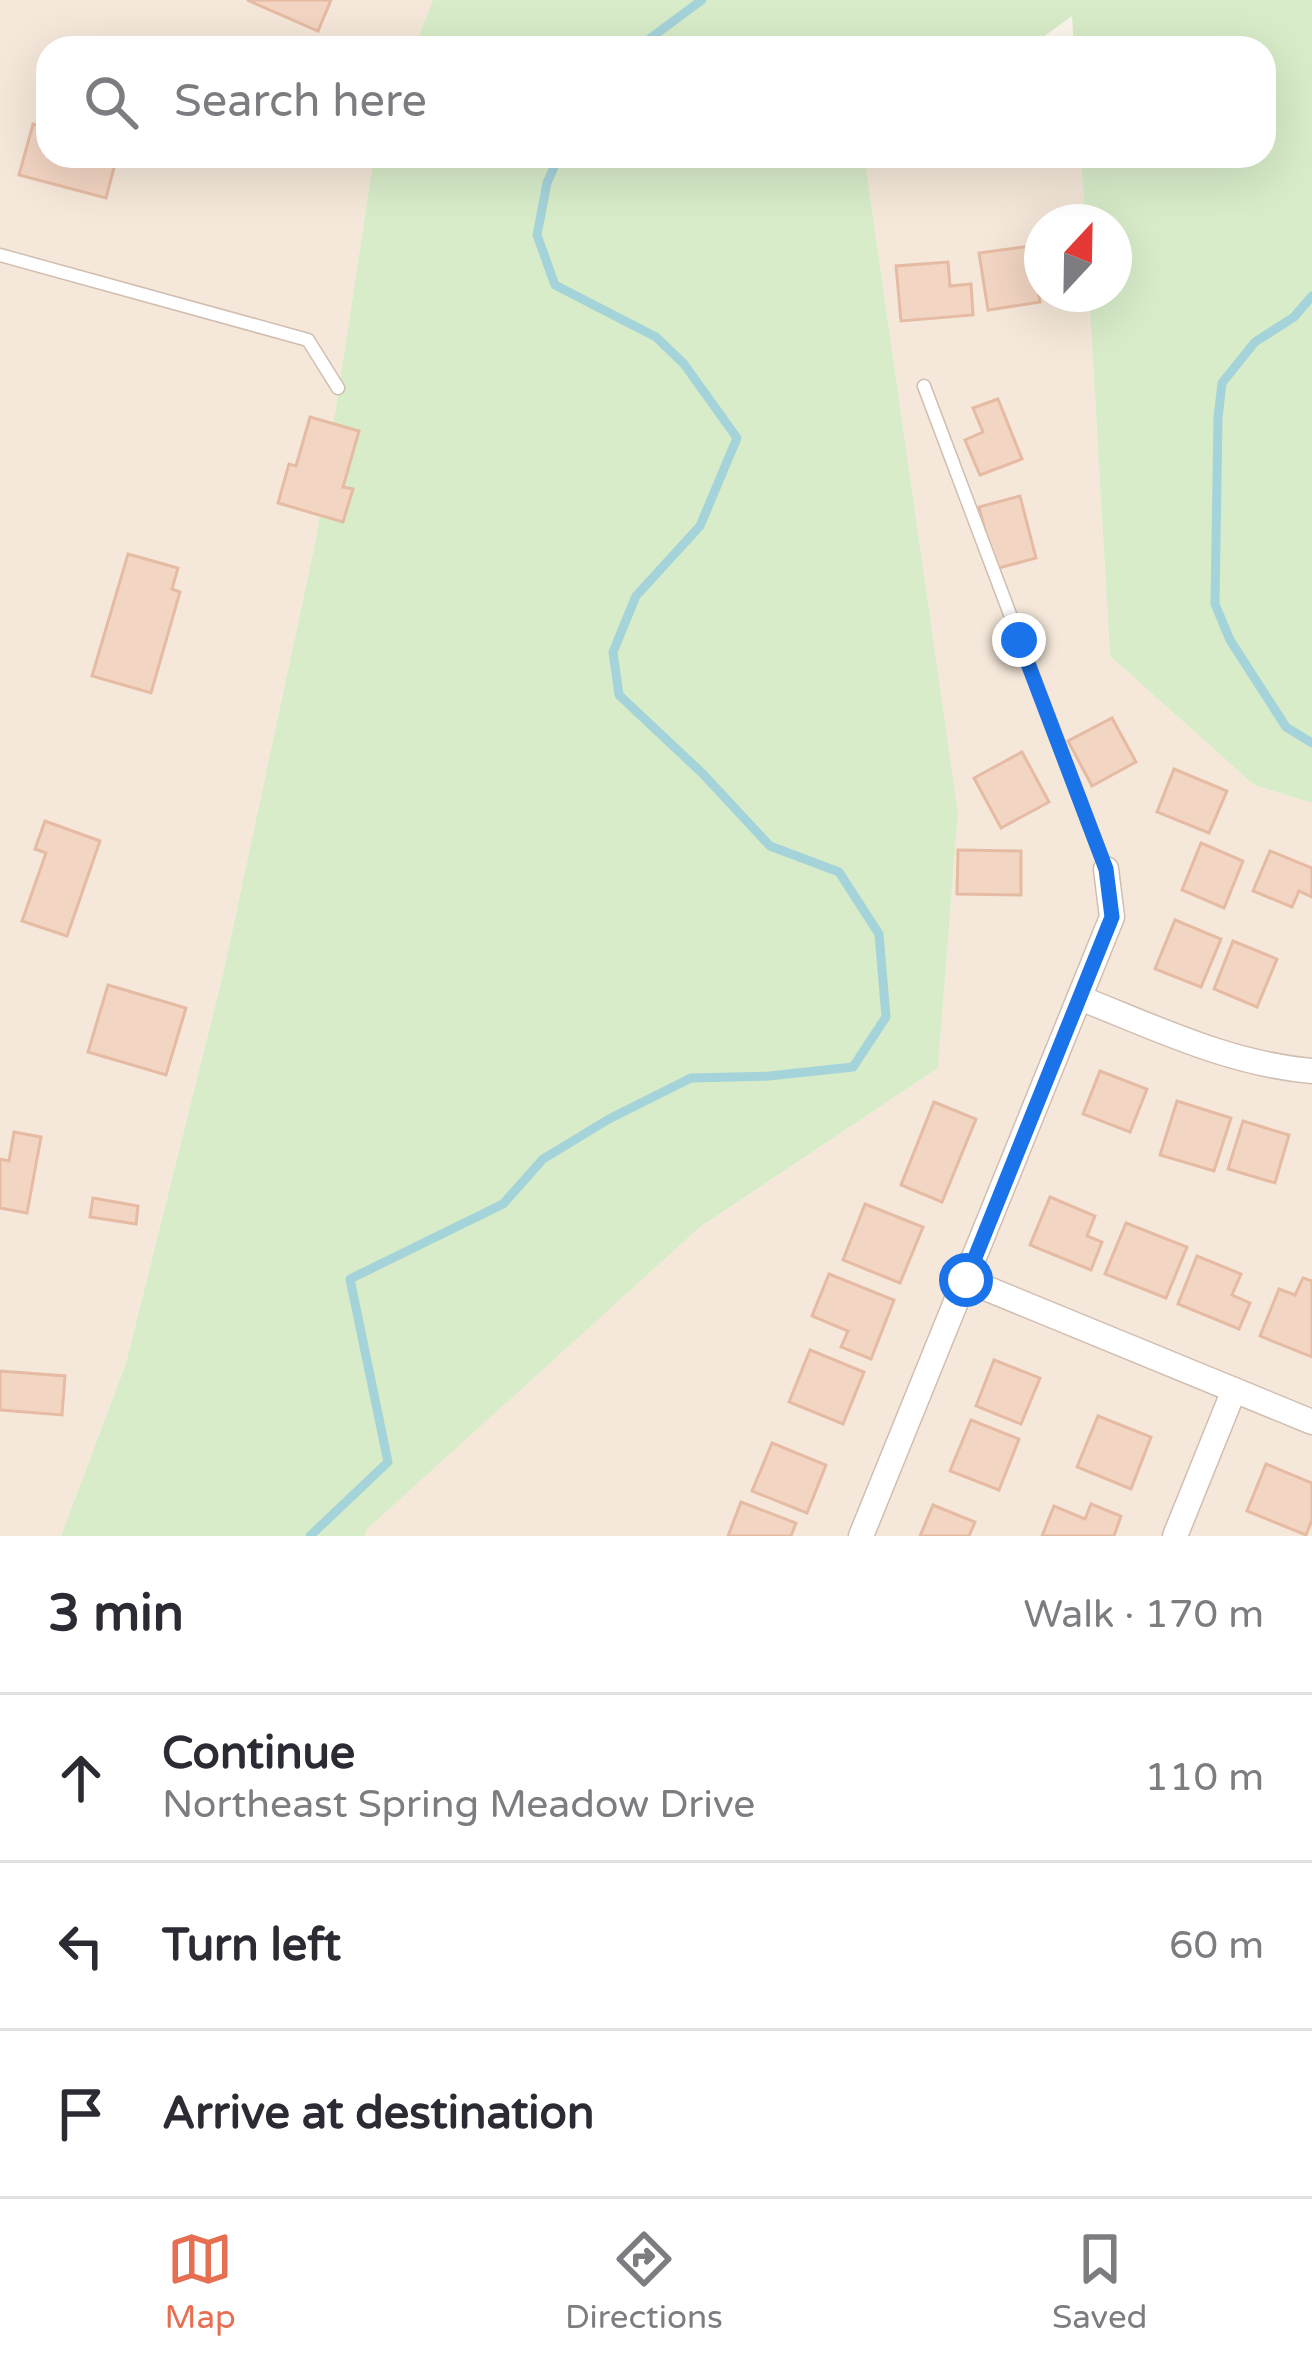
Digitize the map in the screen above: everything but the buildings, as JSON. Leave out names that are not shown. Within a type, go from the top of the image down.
[{"type":"street","points":[[861,1536],[1112,917],[1106,869]]},
{"type":"street","points":[[1080,998],[1229,1057],[1312,1071]]},
{"type":"street","points":[[966,1280],[1312,1422]]},
{"type":"street","points":[[1175,1536],[1234,1390]]},
{"type":"lane","points":[[0,255],[308,340],[338,388]]},
{"type":"lane","points":[[924,386],[1106,869]]},
{"type":"shaded area","points":[[0,0],[433,0],[419,36],[36,36],[36,168],[372,168],[316,539],[223,974],[126,1363],[61,1536],[0,1536]]},
{"type":"shaded area","points":[[866,168],[1082,168],[1084,204],[1024,204],[1024,312],[1090,312],[1110,656],[1254,785],[1312,803],[1312,1536],[365,1536],[366,1529],[700,1227],[938,1068],[958,813]]},
{"type":"green space","points":[[433,0],[1312,0],[1312,803],[1254,785],[1110,656],[1090,312],[1132,312],[1132,204],[1084,204],[1082,168],[1276,168],[1276,36],[1073,36],[1072,16],[1044,36],[419,36]]},
{"type":"green space","points":[[372,168],[866,168],[958,813],[938,1068],[700,1227],[367,1529],[365,1536],[61,1536],[126,1363],[223,974],[316,539]]},
{"type":"waterway","points":[[653,36],[702,0]]},
{"type":"waterway","points":[[310,1536],[388,1462],[350,1279],[503,1204],[543,1159],[691,1078],[853,1067],[886,1017],[879,934],[839,872],[770,846],[619,695],[613,652],[636,596],[700,526],[737,438],[684,364],[656,337],[555,285],[537,235],[554,168]]},
{"type":"waterway","points":[[1312,296],[1294,317],[1255,342],[1222,383],[1215,604],[1230,640],[1286,727],[1312,743]]},
{"type":"route","points":[[966,1280],[1112,917],[1106,869],[1019,640]]}]
